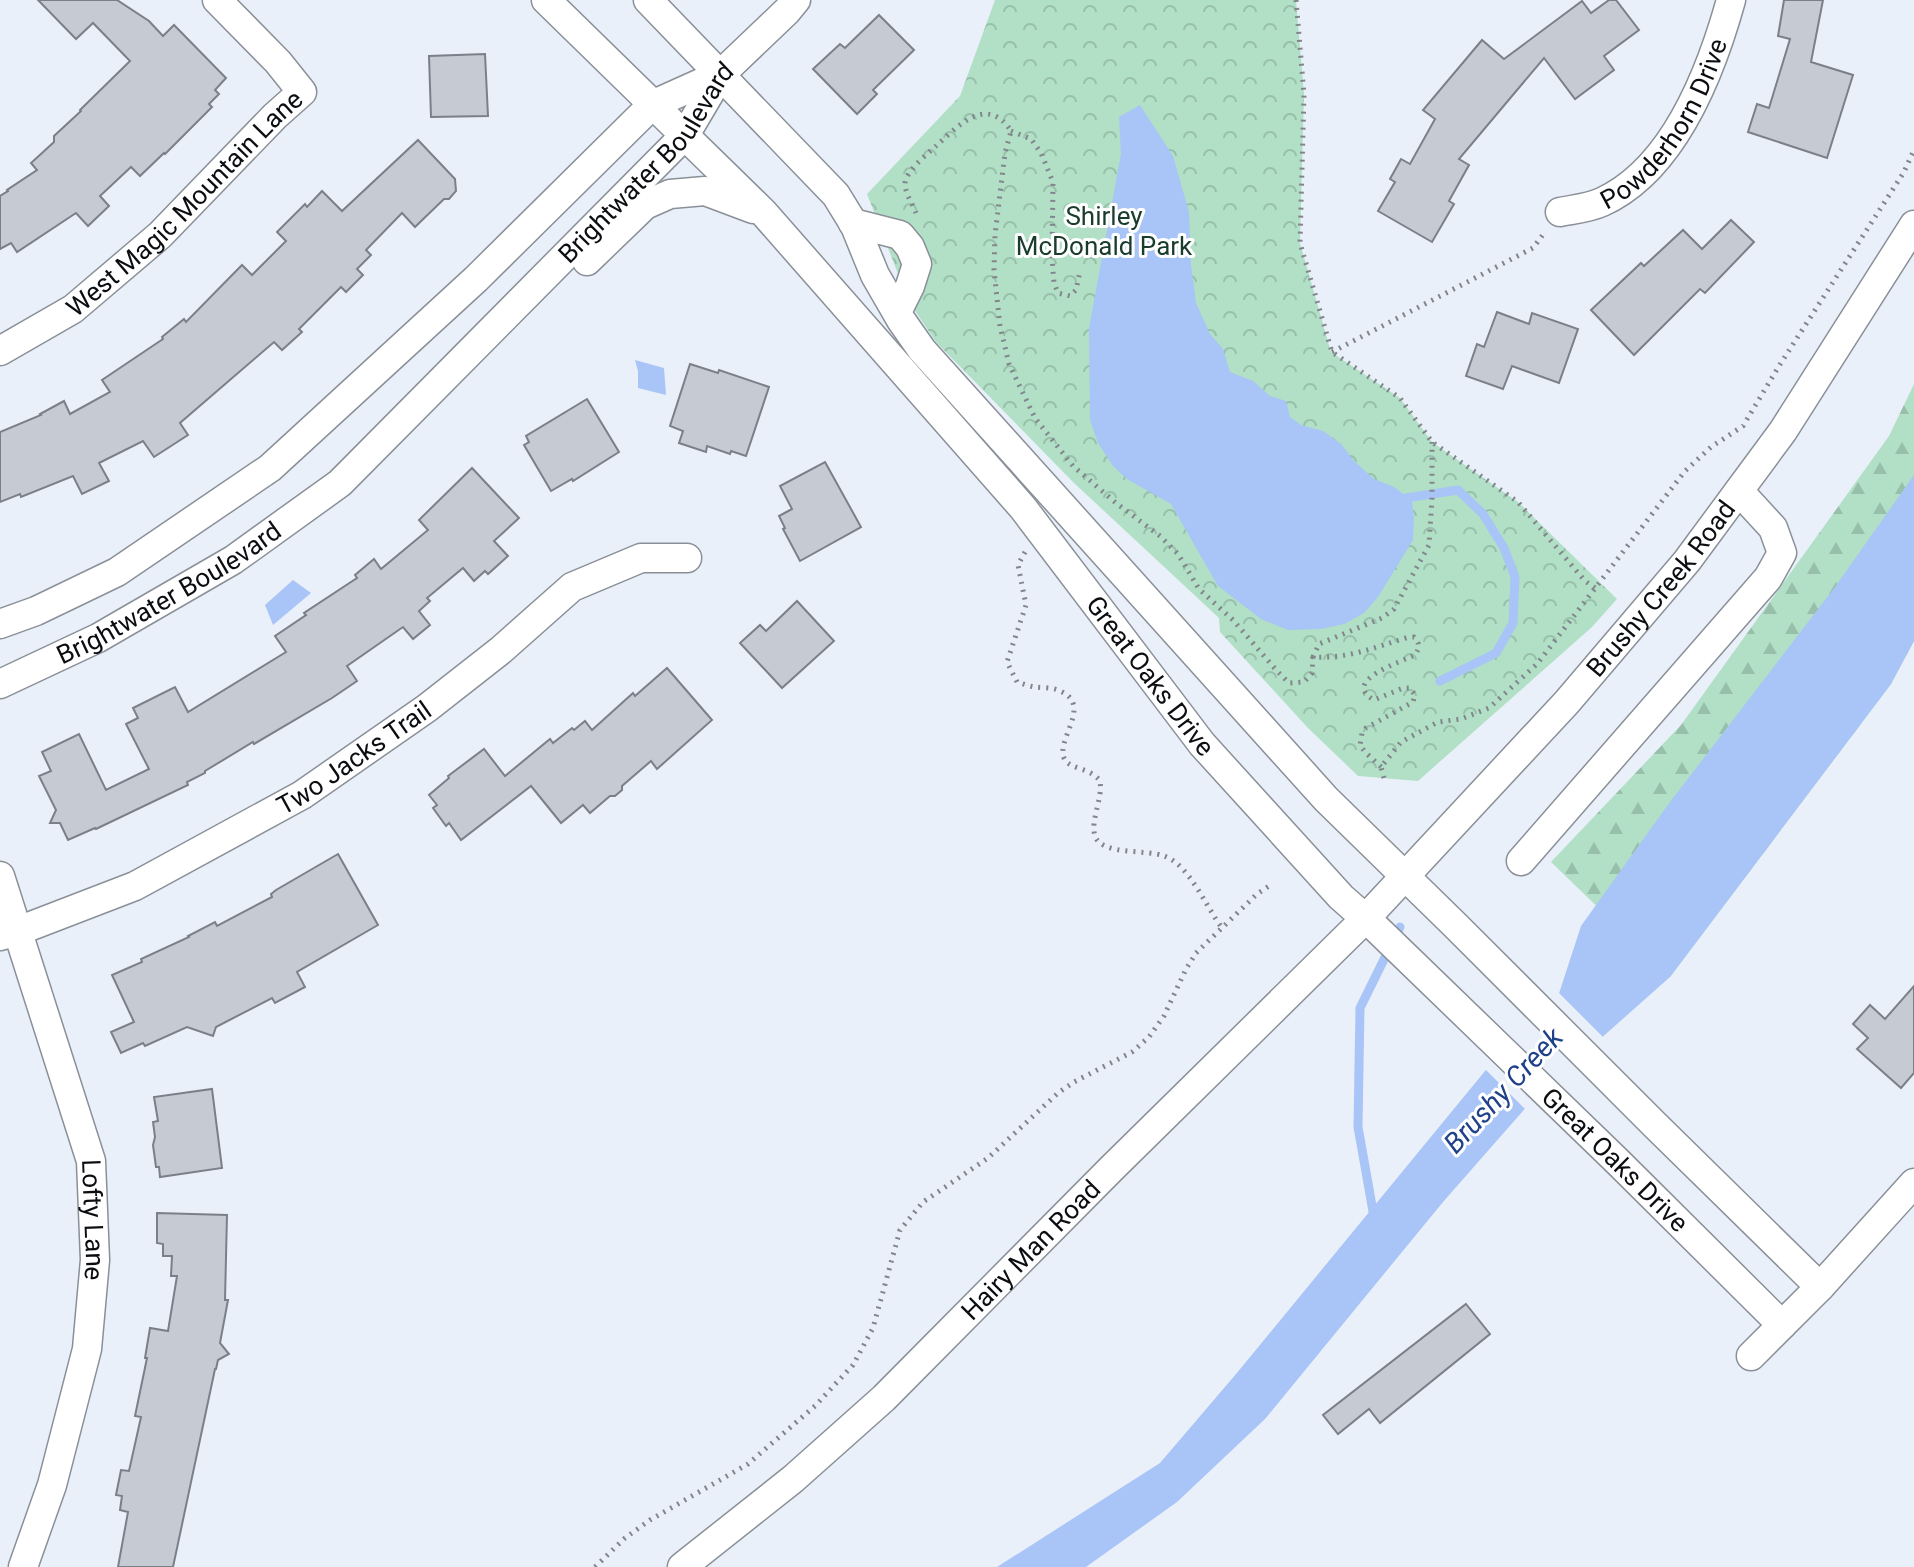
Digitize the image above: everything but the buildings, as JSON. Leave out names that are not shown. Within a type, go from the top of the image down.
[{"type":"street","name":"West Magic Mountain Lane","points":[[0,351],[73,309],[160,235],[302,92],[278,62],[217,0]]},
{"type":"street","name":"Great Oaks Drive","points":[[546,0],[763,212],[1043,533],[1202,744],[1341,897],[1371,922],[1782,1325]]},
{"type":"street","name":"Great Oaks Drive","points":[[648,0],[836,195],[853,223],[875,275],[922,350],[1326,799],[1820,1287]]},
{"type":"street","points":[[721,74],[796,0]]},
{"type":"street","name":"Powderhorn Drive","points":[[1560,212],[1605,201],[1658,158],[1679,129],[1698,91],[1731,0]]},
{"type":"street","name":"Brightwater Boulevard","points":[[0,624],[36,611],[117,572],[270,468],[476,279],[652,105],[721,74]]},
{"type":"street","name":"Brightwater Boulevard","points":[[0,684],[98,638],[219,568],[340,483],[685,135],[721,74]]},
{"type":"street","points":[[510,311],[566,281],[645,205],[670,194],[705,191],[763,212]]},
{"type":"street","points":[[853,223],[900,235],[910,247],[917,264],[897,312]]},
{"type":"street","name":"Brushy Creek Road","points":[[1371,922],[1405,878],[1567,702],[1687,561],[1783,431],[1914,225]]},
{"type":"street","points":[[1521,861],[1768,578],[1782,553],[1773,528],[1739,491]]},
{"type":"street","name":"Two Jacks Trail","points":[[9,933],[135,886],[302,795],[427,708],[501,650],[572,587],[641,558],[687,558]]},
{"type":"street","name":"Lofty Lane","points":[[0,876],[9,933],[91,1161],[95,1260],[87,1349],[52,1485],[23,1567]]},
{"type":"street","name":"Hairy Man Road","points":[[682,1567],[793,1479],[884,1398],[1111,1169],[1371,922]]},
{"type":"street","points":[[1751,1356],[1820,1287],[1914,1183]]},
{"type":"path","points":[[1296,0],[1304,94],[1300,243],[1332,352],[1400,398],[1432,442],[1518,502],[1585,581],[1595,588]]},
{"type":"path","points":[[917,214],[905,180],[919,161],[970,117],[989,114],[1003,119],[1011,131],[1031,139],[1041,153],[1053,182],[1052,257],[1058,293],[1070,296],[1076,290],[1080,271]]},
{"type":"path","points":[[1011,131],[1005,153],[994,270],[1000,326],[1009,364],[1035,418],[1073,466],[1178,554],[1199,589],[1233,620],[1289,683],[1304,682],[1312,673],[1313,657],[1319,644],[1382,618],[1394,609],[1429,545],[1432,442]]},
{"type":"path","points":[[1381,767],[1401,742],[1425,728],[1489,708],[1537,664],[1685,471],[1711,447],[1743,426],[1904,172],[1914,150]]},
{"type":"path","points":[[1332,352],[1533,248],[1560,212]]},
{"type":"path","points":[[1043,533],[1018,565],[1026,605],[1007,662],[1011,673],[1017,682],[1031,687],[1060,690],[1074,706],[1063,756],[1071,766],[1090,771],[1100,781],[1101,795],[1094,831],[1096,840],[1102,846],[1163,855],[1178,863],[1222,928]]},
{"type":"path","points":[[1313,657],[1333,658],[1353,654],[1409,637],[1414,637],[1419,643],[1415,655],[1366,679],[1364,685],[1369,698],[1374,700],[1403,688],[1410,688],[1415,695],[1413,702],[1362,733],[1360,745],[1381,767],[1384,778]]},
{"type":"path","points":[[595,1567],[625,1538],[650,1520],[748,1464],[815,1406],[853,1365],[873,1328],[900,1230],[923,1202],[988,1158],[1058,1093],[1132,1052],[1149,1037],[1164,1016],[1196,953],[1257,894],[1272,884]]},
{"type":"green space","name":"Shirley McDonald Park","points":[[995,0],[1296,0],[1304,94],[1300,243],[1331,352],[1400,398],[1432,442],[1518,502],[1617,599],[1592,627],[1418,781],[1358,776],[1308,728],[1220,632],[1219,618],[1074,483],[936,342],[909,302],[867,194],[960,96]]},
{"type":"green space","points":[[1914,384],[1914,641],[1891,684],[1670,977],[1551,862],[1681,725],[1889,436]]},
{"type":"water","points":[[1140,105],[1173,156],[1189,212],[1196,303],[1210,334],[1223,349],[1230,372],[1253,381],[1270,396],[1286,401],[1290,417],[1301,425],[1323,431],[1341,444],[1374,479],[1394,487],[1412,501],[1413,540],[1378,597],[1364,613],[1344,624],[1321,629],[1288,630],[1261,619],[1218,586],[1171,504],[1127,479],[1113,466],[1098,443],[1090,420],[1089,328],[1121,154],[1119,117]]},
{"type":"water","points":[[635,360],[664,368],[666,395],[638,388]]},
{"type":"water","name":"Brushy Creek","points":[[1914,475],[1914,641],[1891,684],[1670,977],[1536,1096],[1443,1202],[1265,1419],[1177,1502],[1086,1567],[997,1567],[1160,1463],[1513,1037],[1551,1018],[1581,926],[1667,806],[1835,587]]},
{"type":"water","points":[[293,580],[311,593],[273,625],[265,605]]},
{"type":"pier","points":[[1556,990],[1606,1040],[1528,1112],[1483,1067],[1511,1034],[1548,1015]]},
{"type":"waterway","points":[[1399,499],[1458,490],[1483,514],[1504,548],[1515,577],[1513,623],[1496,653],[1440,681]]},
{"type":"waterway","points":[[1374,1217],[1358,1127],[1360,1008],[1400,927]]}]
